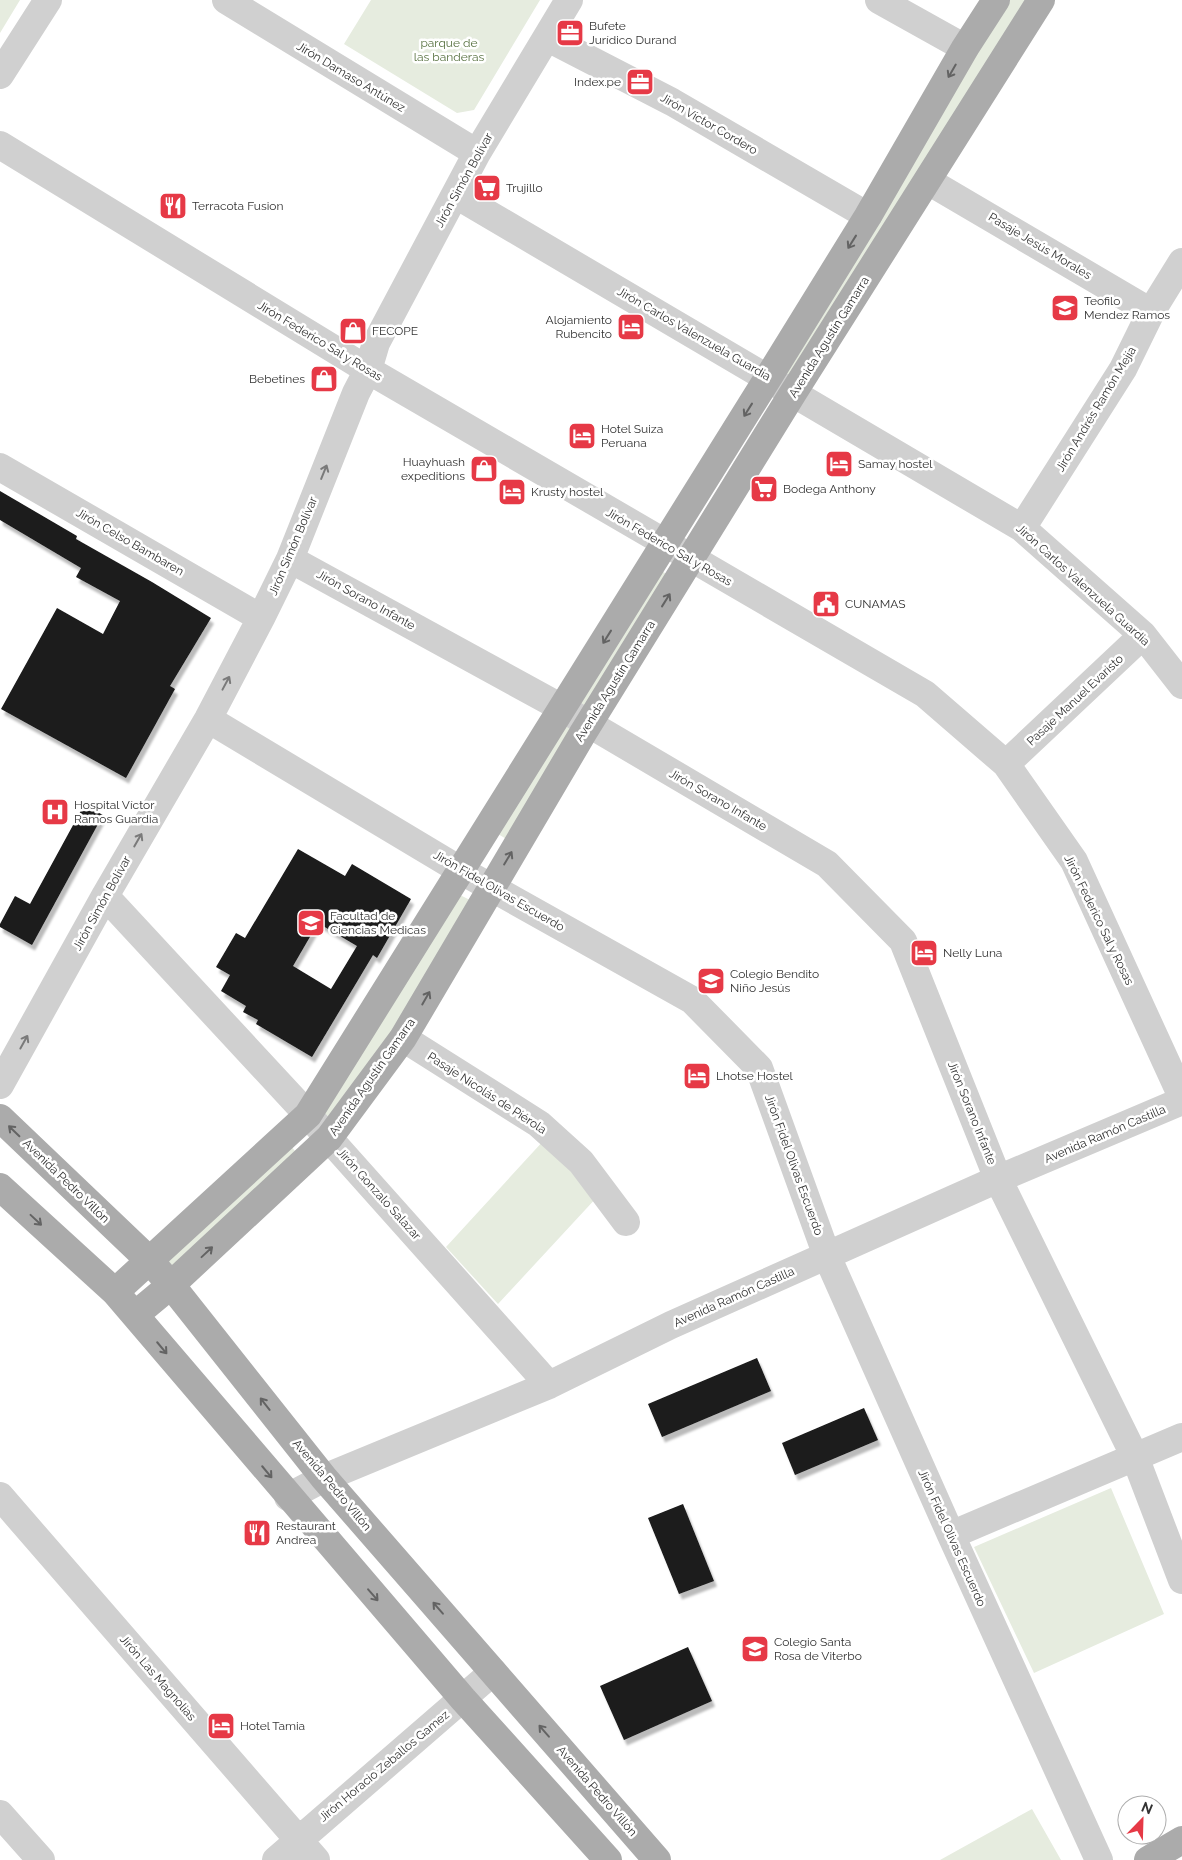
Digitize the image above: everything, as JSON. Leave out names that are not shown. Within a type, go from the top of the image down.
[{"type":"main road","points":[[115,1292],[308,1115],[868,216],[965,48],[996,0]]},
{"type":"main road","name":"Avenida Agustín Gamarra","points":[[135,1315],[171,1285],[329,1138],[403,1038],[588,724],[793,393],[1041,0]]},
{"type":"main road","name":"Avenida Pedro Villón","points":[[0,1118],[150,1261],[324,1478],[657,1860]]},
{"type":"main road","points":[[0,1187],[115,1292],[288,1497],[463,1699],[608,1860]]},
{"type":"main road","points":[[1148,1860],[1182,1840]]},
{"type":"street","points":[[0,75],[48,0]]},
{"type":"street","name":"Jirón Damaso Antúnez","points":[[226,0],[477,153]]},
{"type":"street","name":"Jirón Simón Bolívar","points":[[0,1085],[105,896],[208,718],[261,618],[290,559],[356,393],[368,370],[376,343],[477,153],[570,0]]},
{"type":"street","points":[[879,0],[965,48]]},
{"type":"street","name":"Jirón Víctor Cordero","points":[[548,38],[672,102],[868,216]]},
{"type":"street","name":"Jirón Federico Sal y Rosas","points":[[0,145],[368,370],[691,560],[924,694],[1006,764],[1074,861],[1182,1099]]},
{"type":"street","name":"Pasaje Jesús Morales","points":[[928,181],[1152,312]]},
{"type":"street","name":"Jirón Carlos Valenzuela Guardia","points":[[456,195],[1022,528],[1143,636],[1182,685]]},
{"type":"street","name":"Jirón Andrés Ramón Mejía","points":[[1022,528],[1123,369],[1152,312],[1182,262]]},
{"type":"street","name":"Jirón Celso Bambaren","points":[[0,466],[261,618]]},
{"type":"street","name":"Jirón Sorano Infante","points":[[290,559],[562,708],[827,864],[903,941],[998,1179],[1135,1457],[1182,1580]]},
{"type":"street","name":"Pasaje Manuel Evaristo","points":[[1006,764],[1143,636]]},
{"type":"street","name":"Jirón Fidel Olivas Escuerdo","points":[[208,718],[460,870],[692,1000],[759,1068],[827,1256],[950,1536],[1099,1860]]},
{"type":"street","name":"Jirón Gonzalo Salazar","points":[[105,896],[329,1138],[549,1384]]},
{"type":"street","name":"Pasaje Nicolás de Piérola","points":[[403,1038],[539,1124],[581,1162],[626,1222]]},
{"type":"street","name":"Avenida Ramón Castilla","points":[[288,1497],[324,1478],[549,1384],[671,1325],[1182,1099]]},
{"type":"street","points":[[950,1536],[1182,1437]]},
{"type":"street","name":"Jirón Las Magnolias","points":[[0,1496],[316,1860]]},
{"type":"street","name":"Jirón Horacio Zeballos Gamez","points":[[276,1860],[493,1672]]},
{"type":"street","points":[[0,1814],[41,1860]]},
{"type":"green space","points":[[0,0],[20,0],[0,33]]},
{"type":"green space","name":"parque de las banderas","points":[[371,0],[540,0],[474,110],[457,113],[344,44]]},
{"type":"green space","points":[[1002,0],[1033,0],[795,382],[778,372]]},
{"type":"green space","points":[[658,569],[670,576],[589,708],[574,700]]},
{"type":"green space","points":[[562,721],[577,729],[508,840],[493,831]]},
{"type":"green space","points":[[460,895],[474,902],[336,1122],[321,1111]]},
{"type":"green space","points":[[545,1139],[598,1196],[498,1304],[446,1247]]},
{"type":"green space","points":[[291,1146],[299,1156],[176,1269],[167,1260]]},
{"type":"green space","points":[[1111,1488],[1164,1614],[1034,1673],[974,1547]]},
{"type":"green space","points":[[1032,1809],[1061,1860],[940,1860]]},
{"type":"building","points":[[0,491],[77,536],[76,539],[211,618],[170,686],[175,689],[126,778],[1,709],[57,608],[103,634],[120,601],[76,577],[81,568],[0,520]]},
{"type":"building","points":[[84,805],[103,815],[32,945],[0,927],[0,924],[15,896],[30,904]]},
{"type":"building","points":[[298,849],[345,876],[352,864],[411,899],[377,958],[373,955],[312,1057],[256,1024],[258,1020],[243,1012],[246,1006],[221,991],[230,975],[216,967],[236,933],[245,938]],"holes":[[[318,923],[357,946],[331,989],[293,966]]]},
{"type":"building","points":[[757,1358],[771,1391],[662,1437],[648,1404]]},
{"type":"building","points":[[864,1408],[878,1440],[795,1475],[782,1443]]},
{"type":"building","points":[[683,1504],[714,1581],[679,1594],[648,1518]]},
{"type":"building","points":[[688,1647],[712,1701],[624,1740],[600,1686]]},
{"type":"place","name":"Bufete Jurídico Durand","points":[[570,33]]},
{"type":"place","name":"Index.pe","points":[[640,82]]},
{"type":"place","name":"Trujillo","points":[[487,188]]},
{"type":"place","name":"Terracota Fusion","points":[[173,206]]},
{"type":"place","name":"Teofilo Mendez Ramos","points":[[1065,308]]},
{"type":"place","name":"Alojamiento Rubencito","points":[[631,327]]},
{"type":"place","name":"FECOPE","points":[[353,331]]},
{"type":"place","name":"Bebetines","points":[[324,379]]},
{"type":"place","name":"Hotel Suiza Peruana","points":[[582,436]]},
{"type":"place","name":"Samay hostel","points":[[839,464]]},
{"type":"place","name":"Huayhuash expeditions","points":[[484,469]]},
{"type":"place","name":"Bodega Anthony","points":[[764,489]]},
{"type":"place","name":"Krusty hostel","points":[[512,492]]},
{"type":"place","name":"CUNAMAS","points":[[826,604]]},
{"type":"place","name":"Hospital Víctor Ramos Guardia","points":[[55,812]]},
{"type":"place","name":"Facultad de Ciencias Medicas","points":[[311,923]]},
{"type":"place","name":"Nelly Luna","points":[[924,953]]},
{"type":"place","name":"Colegio Bendito Niño Jesús","points":[[711,981]]},
{"type":"place","name":"Lhotse Hostel","points":[[697,1076]]},
{"type":"place","name":"Restaurant Andrea","points":[[257,1533]]},
{"type":"place","name":"Colegio Santa Rosa de Viterbo","points":[[755,1649]]},
{"type":"place","name":"Hotel Tamia","points":[[221,1726]]}]
